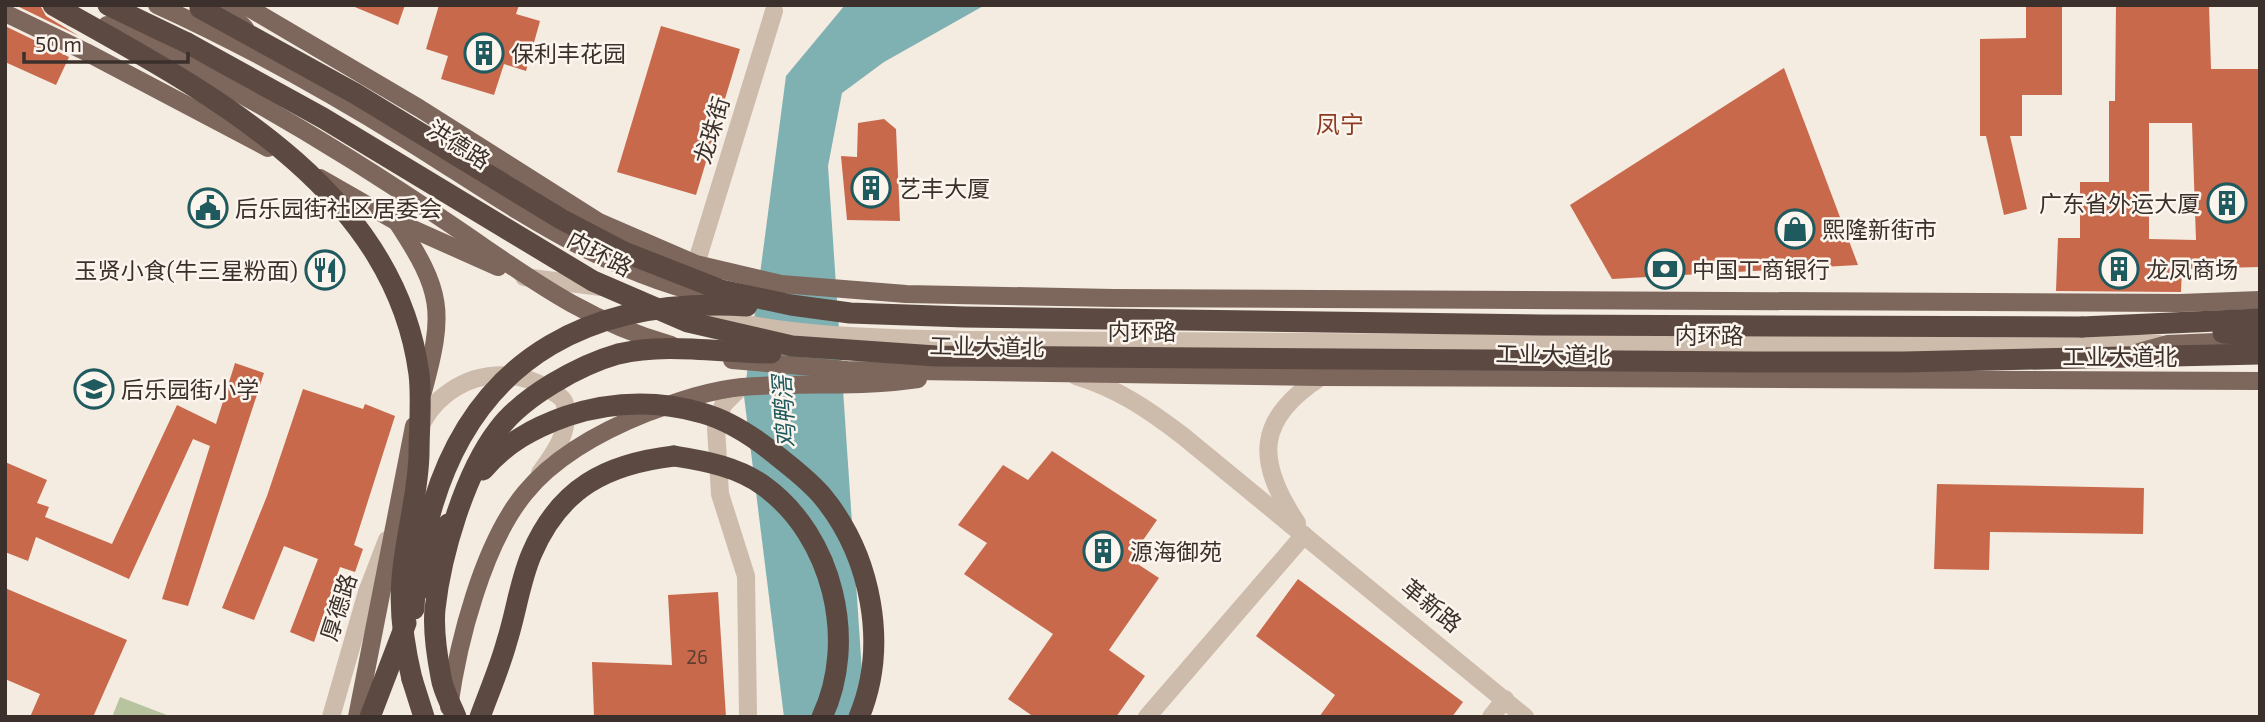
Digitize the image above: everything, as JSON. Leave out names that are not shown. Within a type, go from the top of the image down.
[{"type":"highway","points":[[53,5],[163,67],[230,110],[273,142],[330,194],[364,234],[387,276],[410,332],[419,376],[419,477],[402,578],[401,614],[412,679],[424,717]]},
{"type":"highway","name":"内环路","points":[[108,5],[217,58],[323,117],[593,281],[713,330],[848,360],[988,356],[1904,362],[2260,354]]},
{"type":"highway","name":"内环路","points":[[194,5],[356,94],[561,219],[624,252],[741,295],[851,314],[1541,325],[2082,327],[2260,318]]},
{"type":"highway","points":[[412,679],[415,591],[426,528],[443,471],[470,419],[520,363],[556,342],[617,317],[673,307],[726,305],[851,314]]},
{"type":"highway","points":[[2082,327],[2260,337]]},
{"type":"highway","points":[[456,717],[441,681],[435,609],[446,559],[471,478],[499,428],[532,398],[562,378],[589,364],[620,354],[658,350],[848,360]]},
{"type":"highway","points":[[1904,362],[2260,369]]},
{"type":"highway","points":[[370,717],[437,545],[454,512],[485,468],[509,443],[546,423],[596,406],[652,404],[704,413],[747,435],[806,479],[835,513],[857,555],[866,580],[874,630],[868,686],[859,717]]},
{"type":"highway","points":[[480,717],[507,644],[531,554],[550,520],[566,501],[614,467],[674,456],[734,469],[764,486],[795,518],[816,549],[836,603],[839,628],[834,685],[822,717]]},
{"type":"highway","points":[[495,717],[507,644]]},
{"type":"main road","points":[[66,5],[193,68],[290,124],[451,224],[558,299],[642,337],[737,361],[848,360]]},
{"type":"main road","name":"洪德路","points":[[157,5],[290,72],[357,110],[566,240],[654,280],[688,291],[743,302],[851,314]]},
{"type":"main road","points":[[222,5],[290,72]]},
{"type":"main road","points":[[244,5],[360,73],[599,222],[696,264],[747,279],[853,291],[1100,298],[2204,303],[2260,300]]},
{"type":"main road","points":[[5,13],[171,96],[397,222],[524,277]]},
{"type":"main road","points":[[357,110],[484,150]]},
{"type":"main road","points":[[357,717],[410,443],[436,341],[435,289],[424,265],[397,222]]},
{"type":"main road","name":"工业大道北","points":[[851,314],[2054,323],[2260,318]]},
{"type":"main road","points":[[2045,380],[2168,344],[2260,337]]},
{"type":"main road","points":[[448,717],[479,580],[492,550],[527,490],[565,458],[634,418],[688,398],[848,360]]},
{"type":"main road","name":"工业大道北","points":[[848,360],[980,370],[1321,377],[2260,381]]},
{"type":"street","name":"龙珠街","points":[[696,264],[774,11]]},
{"type":"street","points":[[524,277],[618,290],[738,322],[848,360],[1323,344],[2168,344]]},
{"type":"street","points":[[1547,301],[1547,321]]},
{"type":"street","points":[[1664,301],[1665,320]]},
{"type":"street","points":[[1147,717],[1304,535],[1277,489],[1269,461],[1270,430],[1279,411],[1290,399],[1321,377],[1323,344]]},
{"type":"street","points":[[1555,379],[1557,344]]},
{"type":"street","points":[[1680,345],[1680,380]]},
{"type":"street","name":"革新路","points":[[1062,372],[1102,383],[1140,404],[1525,717]]},
{"type":"street","points":[[410,443],[431,409],[465,382],[505,374],[543,385],[565,402],[565,428],[560,445],[527,490]]},
{"type":"street","points":[[741,387],[723,405],[716,428],[720,494],[746,576],[748,717]]},
{"type":"street","name":"厚德路","points":[[331,717],[367,592],[396,514]]},
{"type":"street","points":[[376,717],[380,691]]},
{"type":"street","points":[[1491,717],[1505,699]]},
{"type":"green space","points":[[120,697],[172,717],[112,717]]},
{"type":"water","name":"鸡鸭滘","points":[[845,5],[985,5],[884,62],[842,93],[828,166],[865,717],[784,717],[744,396],[786,76]]},
{"type":"building","points":[[15,5],[40,5],[46,16],[79,36]]},
{"type":"building","points":[[350,5],[405,5],[398,25]]},
{"type":"building","name":"保利丰花园","points":[[439,5],[519,5],[516,14],[540,21],[526,71],[504,64],[494,95],[441,79],[448,56],[426,49]]},
{"type":"building","points":[[2116,5],[2209,5],[2211,69],[2260,69],[2260,267],[2182,269],[2181,292],[2056,291],[2058,238],[2080,238],[2080,182],[2109,182],[2109,101],[2115,101]],"holes":[[[2149,123],[2192,123],[2196,240],[2149,239]]]},
{"type":"building","points":[[2026,7],[2062,7],[2062,95],[2022,95],[2022,136],[2010,136],[2027,209],[2004,215],[1986,136],[1980,136],[1980,39],[2026,38]]},
{"type":"building","points":[[5,26],[69,57],[56,85],[5,62]]},
{"type":"building","points":[[661,26],[740,49],[696,195],[617,172]]},
{"type":"building","points":[[1784,68],[1858,265],[1612,279],[1570,205]]},
{"type":"building","name":"艺丰大厦","points":[[884,119],[896,129],[900,221],[847,220],[841,156],[857,157],[858,123]]},
{"type":"building","points":[[235,363],[264,373],[188,606],[162,599],[210,446],[193,439],[129,579],[36,537],[28,561],[5,552],[5,462],[47,480],[37,503],[49,507],[45,517],[112,544],[177,405],[216,424]]},
{"type":"building","points":[[303,389],[363,409],[365,404],[395,416],[354,545],[363,549],[355,572],[340,567],[314,642],[290,632],[318,559],[284,546],[254,620],[222,608],[267,496]]},
{"type":"building","name":"源海御苑","points":[[1052,451],[1157,520],[1130,559],[1159,578],[1109,650],[1145,676],[1116,717],[1034,717],[1008,699],[1053,634],[964,574],[987,543],[958,525],[1003,465],[1028,480]]},
{"type":"building","points":[[1937,484],[2144,488],[2143,534],[1990,532],[1989,570],[1934,569]]},
{"type":"building","points":[[1298,579],[1463,702],[1452,717],[1319,717],[1335,695],[1256,636]]},
{"type":"building","points":[[5,588],[127,640],[93,717],[30,717],[40,694],[5,679]]},
{"type":"building","points":[[718,592],[726,717],[594,717],[592,662],[672,665],[668,595]]},
{"type":"place","name":"保利丰花园","points":[[484,53]]},
{"type":"place","name":"艺丰大厦","points":[[871,188]]},
{"type":"place","name":"广东省外运大厦","points":[[2227,203]]},
{"type":"place","name":"后乐园街社区居委会","points":[[208,208]]},
{"type":"place","name":"熙隆新街市","points":[[1795,229]]},
{"type":"place","name":"中国工商银行","points":[[1665,269]]},
{"type":"place","name":"龙凤商场","points":[[2119,269]]},
{"type":"place","name":"玉贤小食(牛三星粉面)","points":[[325,270]]},
{"type":"place","name":"后乐园街小学","points":[[94,389]]},
{"type":"place","name":"源海御苑","points":[[1103,551]]},
{"type":"district","name":"凤宁","points":[[1340,123]]}]
